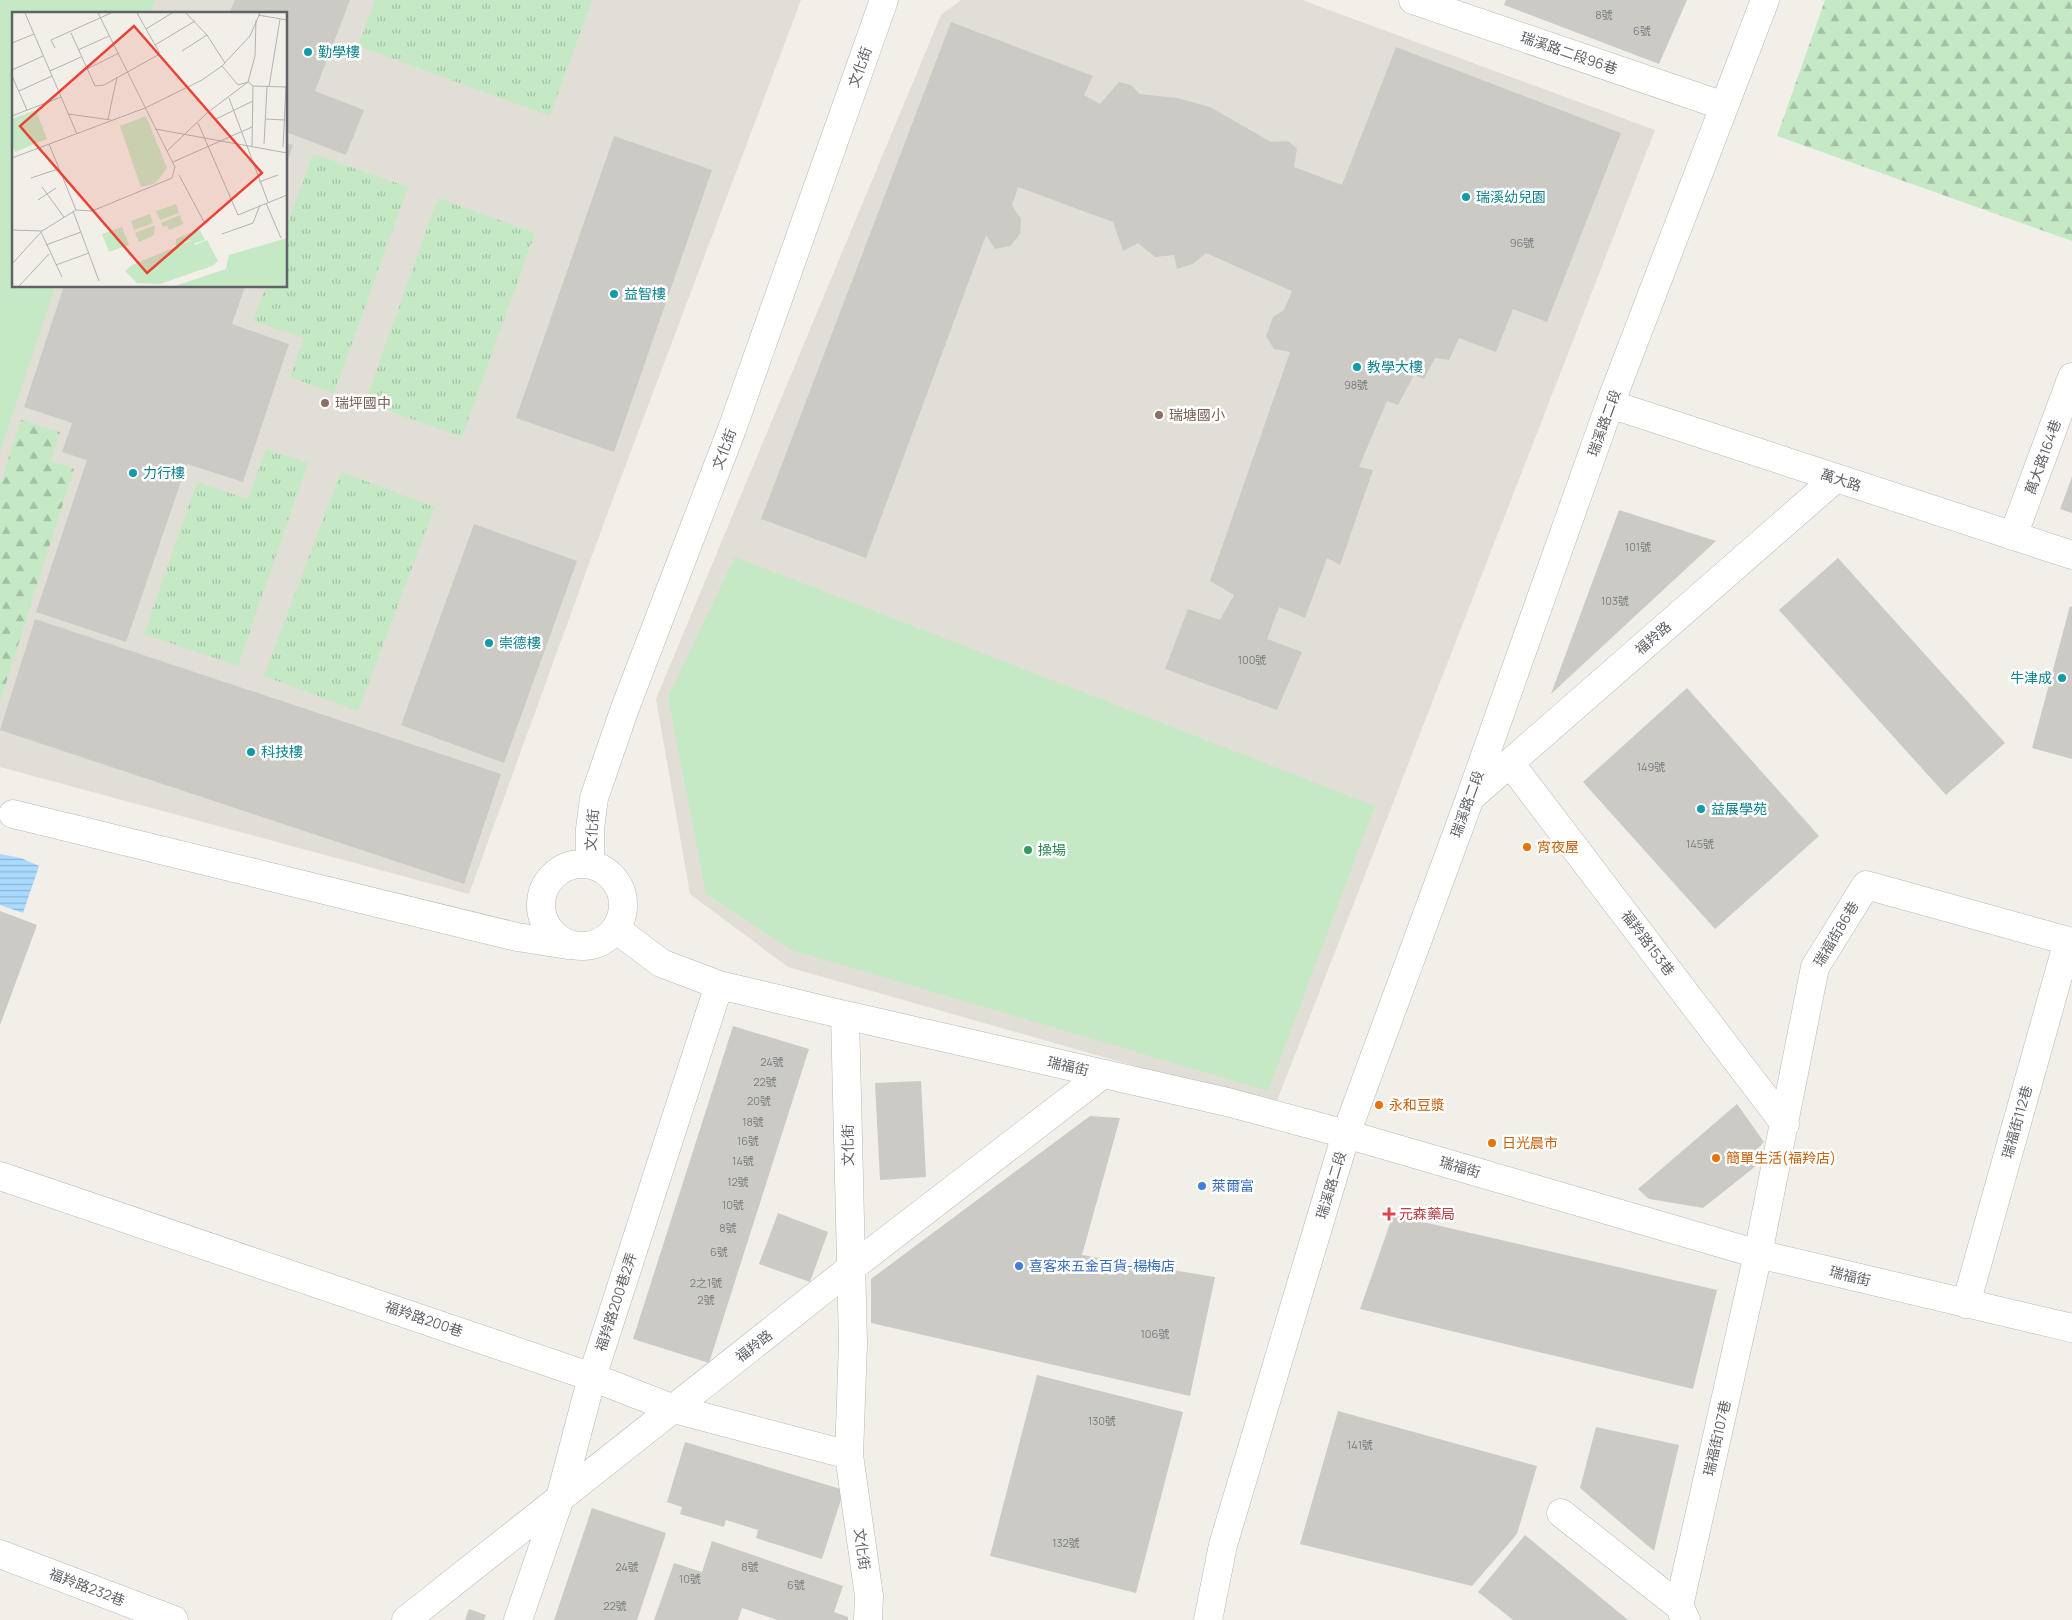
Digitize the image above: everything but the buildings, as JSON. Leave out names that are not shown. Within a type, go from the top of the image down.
[{"type":"street","name":"文化街","points":[[616,930],[622,917],[624,903],[621,889],[603,869],[590,864],[590,829],[594,798],[625,708],[732,429],[884,0]]},
{"type":"street","name":"瑞溪路二段96巷","points":[[1413,0],[1465,8],[1724,106]]},
{"type":"street","name":"瑞溪路二段","points":[[1208,1620],[1223,1546],[1346,1134],[1470,798],[1610,404],[1765,0]]},
{"type":"street","name":"萬大路164巷","points":[[2013,536],[2072,377]]},
{"type":"street","name":"萬大路","points":[[1610,404],[2072,555]]},
{"type":"street","name":"福羚路","points":[[1470,798],[1836,478]]},
{"type":"street","name":"福羚路153巷","points":[[1510,763],[1785,1124]]},
{"type":"street","points":[[13,814],[517,937],[581,947],[594,945],[606,939],[616,930],[661,963],[719,985],[845,1015]]},
{"type":"street","points":[[568,945],[556,938],[547,928],[542,916],[540,902],[544,889],[552,877],[562,869],[576,864],[590,864]]},
{"type":"street","name":"瑞福街86巷","points":[[1758,1254],[1815,967],[1866,885],[2070,941]]},
{"type":"street","name":"瑞福街112巷","points":[[1966,1304],[2070,941]]},
{"type":"street","name":"福羚路200巷2弄","points":[[518,1620],[560,1498],[592,1377],[719,985]]},
{"type":"street","name":"文化街","points":[[845,1015],[853,1343],[849,1455],[869,1596],[868,1620]]},
{"type":"street","name":"瑞福街","points":[[845,1015],[1227,1102],[1346,1134],[1758,1254],[2072,1328]]},
{"type":"street","name":"福羚路","points":[[406,1620],[851,1268],[1102,1074]]},
{"type":"street","name":"福羚路200巷","points":[[0,1176],[592,1377],[674,1409],[849,1455]]},
{"type":"street","name":"瑞福街107巷","points":[[1682,1613],[1758,1254]]},
{"type":"street","points":[[1561,1513],[1682,1613]]},
{"type":"street","name":"福羚路232巷","points":[[0,1554],[174,1620]]},
{"type":"shaded area","name":"瑞坪國中","points":[[0,0],[801,0],[605,520],[469,894],[0,767]]},
{"type":"shaded area","name":"瑞塘國小","points":[[961,0],[1302,0],[1655,130],[1275,1106],[788,967],[690,894],[656,699],[941,15]]},
{"type":"green space","points":[[0,0],[155,0],[151,12],[12,12],[12,288],[54,288],[0,453]]},
{"type":"green space","points":[[375,0],[592,0],[550,116],[358,46]]},
{"type":"green space","points":[[1825,0],[2072,0],[2072,241],[1777,136]]},
{"type":"green space","points":[[313,154],[408,187],[334,393],[290,377],[304,338],[253,321],[265,288],[288,288],[288,223]]},
{"type":"green space","points":[[438,198],[535,233],[462,437],[365,402]]},
{"type":"green space","points":[[21,420],[60,432],[51,461],[74,469],[0,702],[0,484]]},
{"type":"green space","points":[[266,449],[308,463],[238,666],[144,634],[197,482],[248,499]]},
{"type":"green space","points":[[341,472],[435,507],[358,711],[264,676]]},
{"type":"green space","name":"操場","points":[[735,557],[1375,806],[1268,1091],[792,950],[706,894],[668,697]]},
{"type":"water","points":[[0,854],[21,858],[39,866],[23,913],[0,905]]},
{"type":"place","name":"勤學樓","points":[[308,52]]},
{"type":"place","name":"瑞溪幼兒園","points":[[1466,197]]},
{"type":"place","name":"益智樓","points":[[614,294]]},
{"type":"place","name":"教學大樓","points":[[1357,367]]},
{"type":"place","name":"瑞坪國中","points":[[325,403]]},
{"type":"place","name":"瑞塘國小","points":[[1159,415]]},
{"type":"place","name":"力行樓","points":[[133,473]]},
{"type":"place","name":"崇德樓","points":[[489,643]]},
{"type":"place","name":"牛津成","points":[[2062,678]]},
{"type":"place","name":"科技樓","points":[[251,752]]},
{"type":"place","name":"益展學苑","points":[[1701,809]]},
{"type":"place","name":"宵夜屋","points":[[1527,847]]},
{"type":"place","name":"操場","points":[[1028,850]]},
{"type":"place","name":"永和豆漿","points":[[1379,1105]]},
{"type":"place","name":"日光晨市","points":[[1492,1143]]},
{"type":"place","name":"簡單生活(福羚店)","points":[[1716,1158]]},
{"type":"place","name":"萊爾富","points":[[1202,1186]]},
{"type":"place","name":"元森藥局","points":[[1389,1214]]},
{"type":"place","name":"喜客來五金百貨-楊梅店","points":[[1019,1266]]}]
